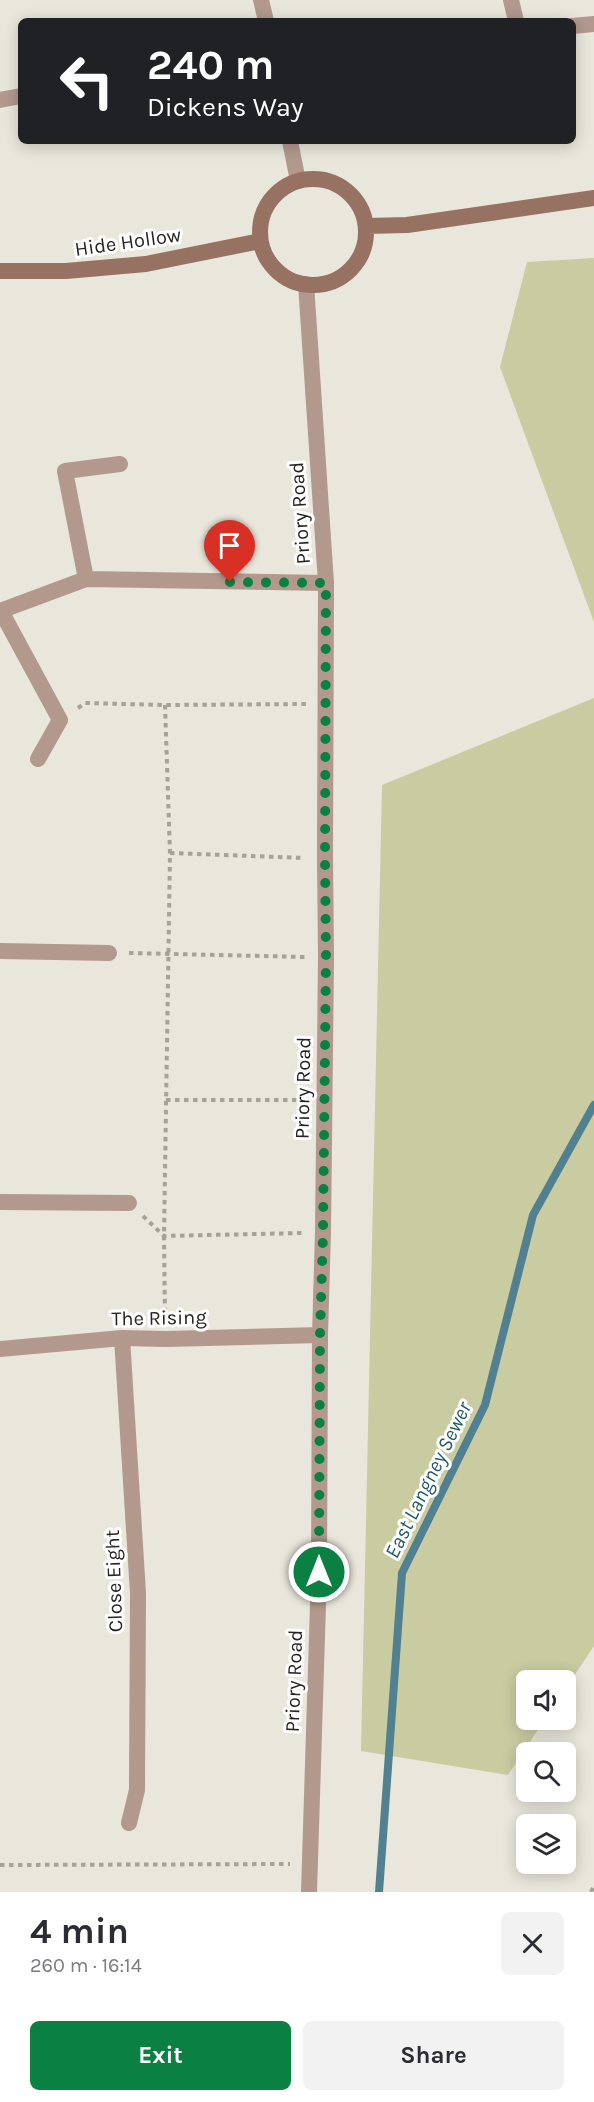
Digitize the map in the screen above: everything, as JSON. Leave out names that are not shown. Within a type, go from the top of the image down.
[{"type":"main road","points":[[326,180],[346,190],[359,204],[367,226],[366,242],[361,257],[349,273],[321,286],[295,283],[277,272],[266,257],[260,241],[261,221],[267,204],[286,186],[298,181],[326,180]]},
{"type":"main road","points":[[367,226],[407,225],[594,198]]},
{"type":"main road","name":"Hide Hollow","points":[[0,271],[66,271],[146,264],[260,241]]},
{"type":"street","points":[[261,0],[265,18]]},
{"type":"street","points":[[511,0],[515,18]]},
{"type":"street","points":[[576,26],[594,24]]},
{"type":"street","points":[[0,100],[18,97]]},
{"type":"street","points":[[291,144],[298,181]]},
{"type":"street","name":"Priory Road","points":[[306,284],[326,583],[326,957],[319,1572],[309,1892]]},
{"type":"street","points":[[86,579],[65,471],[120,464]]},
{"type":"street","points":[[38,759],[60,720],[0,611],[86,579],[326,583]]},
{"type":"street","points":[[0,951],[109,953]]},
{"type":"street","points":[[0,1202],[129,1203]]},
{"type":"street","name":"The Rising","points":[[0,1349],[122,1338],[320,1335]]},
{"type":"street","name":"Close Eight","points":[[122,1338],[138,1593],[137,1790],[129,1822]]},
{"type":"path","points":[[60,720],[85,703],[326,704]]},
{"type":"path","points":[[165,705],[170,853],[164,1236],[166,1339]]},
{"type":"path","points":[[170,853],[325,858]]},
{"type":"path","points":[[109,953],[326,957]]},
{"type":"path","points":[[166,1100],[324,1100]]},
{"type":"path","points":[[129,1203],[164,1236],[323,1232]]},
{"type":"path","points":[[0,1866],[309,1864]]},
{"type":"path","points":[[591,1892],[594,1886]]},
{"type":"green space","points":[[594,258],[594,622],[500,367],[527,262]]},
{"type":"green space","points":[[594,698],[594,1646],[576,1673],[576,1670],[516,1670],[516,1730],[538,1730],[530,1742],[516,1742],[516,1763],[508,1775],[361,1751],[382,785]]},
{"type":"waterway","name":"East Langney Sewer","points":[[379,1892],[402,1573],[485,1405],[533,1215],[594,1105]]},
{"type":"route","points":[[230,582],[326,583],[326,957],[319,1572]]}]
